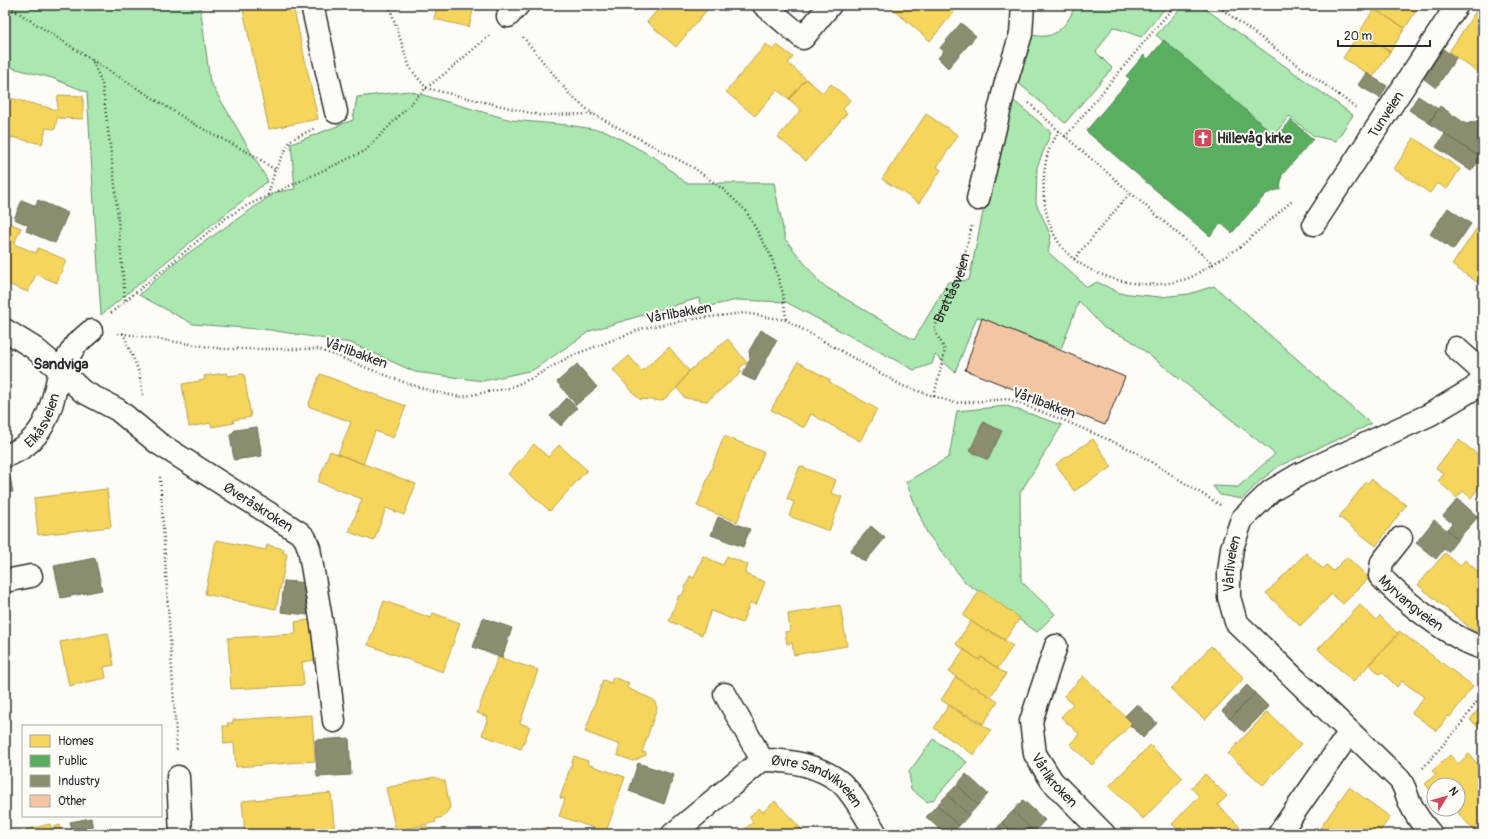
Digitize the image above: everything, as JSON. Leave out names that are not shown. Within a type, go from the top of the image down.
[{"type":"street","points":[[312,5],[336,112]]},
{"type":"street","points":[[764,5],[803,38],[830,5]]},
{"type":"street","points":[[978,199],[1006,82],[1021,34],[1023,5]]},
{"type":"street","name":"Tunveien","points":[[1314,224],[1457,5]]},
{"type":"street","name":"Øveråskroken","points":[[5,330],[34,348],[82,391],[118,410],[153,439],[300,533],[305,538],[309,548],[323,631],[334,721]]},
{"type":"street","name":"Eikåsveien","points":[[5,456],[18,451],[32,442],[51,408],[60,370],[76,344],[91,331]]},
{"type":"street","points":[[1456,348],[1483,372]]},
{"type":"street","name":"Vårliveien","points":[[1431,834],[1421,822],[1410,804],[1404,785],[1374,754],[1236,622],[1229,597],[1229,572],[1232,548],[1242,519],[1271,491],[1300,474],[1429,415],[1473,389],[1483,379]]},
{"type":"street","name":"Myrvangveien","points":[[1402,538],[1382,562],[1380,576],[1412,606],[1466,642],[1483,648]]},
{"type":"street","points":[[5,581],[31,576]]},
{"type":"street","name":"Vårlikroken","points":[[1056,646],[1031,721],[1035,754],[1052,781],[1104,834]]},
{"type":"street","name":"Øvre Sandvikveien","points":[[725,694],[762,760]]},
{"type":"street","points":[[1279,834],[1350,732]]},
{"type":"street","name":"Øvre Sandvikveien","points":[[673,834],[762,760],[781,760],[808,764],[839,781],[858,804],[876,834]]},
{"type":"street","points":[[178,778],[181,834]]},
{"type":"path","points":[[10,5],[19,13],[194,124],[255,156],[275,170]]},
{"type":"path","points":[[389,5],[410,68],[426,88],[539,115],[593,114]]},
{"type":"path","points":[[1065,136],[1175,5]]},
{"type":"path","points":[[1216,5],[1379,124]]},
{"type":"path","points":[[5,8],[19,13]]},
{"type":"path","points":[[91,331],[125,300],[223,220],[268,195],[365,151],[426,88],[505,22],[513,10]]},
{"type":"path","points":[[513,10],[528,46],[571,96],[593,114],[694,168],[724,190],[746,210],[771,256],[783,293],[786,320]]},
{"type":"path","points":[[92,60],[102,83],[115,185],[125,300]]},
{"type":"path","points":[[1006,82],[1059,131],[1213,264]]},
{"type":"path","points":[[268,195],[275,170],[291,140],[321,125],[336,112]]},
{"type":"path","points":[[1059,131],[1048,152],[1043,194],[1047,215],[1056,238],[1074,259],[1104,276],[1136,285],[1165,284],[1187,278],[1240,248],[1292,201]]},
{"type":"path","points":[[1074,259],[1130,193]]},
{"type":"path","name":"Brattåsveien","points":[[934,396],[945,350],[934,328],[960,273],[978,199]]},
{"type":"path","name":"Vårlibakken","points":[[91,331],[122,333],[223,349],[318,349],[414,385],[460,397],[509,388],[530,379],[571,356],[644,328],[693,319],[744,313],[786,320],[903,386],[955,403],[1008,399],[1063,420],[1132,450],[1242,519]]},
{"type":"path","points":[[122,333],[139,372],[153,439],[178,778]]},
{"type":"path","points":[[1404,785],[1424,767],[1444,744],[1483,693]]},
{"type":"green space","points":[[5,5],[200,5],[210,82],[268,181],[210,226],[101,315],[87,92],[52,78],[5,66]]},
{"type":"green space","points":[[1075,5],[1168,5],[1141,37],[1113,27],[1096,52],[1112,68],[1065,123],[1015,80],[1027,34],[1037,36],[1051,35],[1061,29],[1071,15]]},
{"type":"green space","points":[[1184,5],[1200,5],[1353,115],[1336,141],[1314,136],[1289,116],[1274,135],[1156,35]]},
{"type":"green space","points":[[409,91],[511,120],[568,125],[606,131],[657,159],[686,183],[774,183],[785,239],[821,284],[914,340],[948,282],[969,280],[1007,95],[1051,132],[1037,167],[1036,203],[1051,236],[1048,252],[1087,287],[1097,282],[1120,293],[1160,297],[1189,294],[1214,286],[1371,424],[1279,466],[1260,481],[1242,499],[1220,495],[1213,486],[1238,487],[1275,454],[1129,339],[1104,328],[1079,301],[1061,349],[977,317],[955,372],[935,355],[932,364],[914,370],[786,302],[737,300],[701,308],[699,298],[590,331],[533,370],[483,381],[415,372],[351,343],[270,330],[193,324],[139,295],[174,263],[276,192],[295,189],[291,144],[353,120],[357,97]]},
{"type":"green space","points":[[1007,406],[1062,425],[1020,493],[1021,581],[1055,614],[1037,632],[966,583],[927,533],[906,482],[949,457],[957,411]]},
{"type":"green space","points":[[933,739],[967,762],[933,800],[927,802],[911,789],[909,772]]},
{"type":"building: Homes","points":[[242,5],[293,5],[318,119],[269,129]]},
{"type":"building: Homes","points":[[437,5],[482,5],[481,8],[474,7],[469,27],[434,19]]},
{"type":"building: Homes","points":[[662,5],[711,5],[676,47],[647,22]]},
{"type":"building: Homes","points":[[888,5],[955,5],[958,7],[930,41]]},
{"type":"building: Homes","points":[[1377,5],[1420,5],[1405,28],[1374,9]]},
{"type":"building: Homes","points":[[1374,9],[1405,28],[1390,52],[1359,33]]},
{"type":"building: Homes","points":[[1476,11],[1483,16],[1483,76],[1449,52]]},
{"type":"building: Homes","points":[[1359,33],[1390,52],[1373,77],[1343,58]]},
{"type":"building: Homes","points":[[766,44],[773,50],[777,45],[793,57],[788,63],[806,79],[789,99],[777,90],[755,116],[726,92]]},
{"type":"building: Homes","points":[[806,79],[823,93],[831,84],[850,100],[843,109],[847,113],[806,161],[778,137],[801,110],[789,99]]},
{"type":"building: Homes","points":[[58,95],[83,96],[83,119],[57,118],[55,129],[46,128],[42,144],[11,137],[5,165],[6,97],[57,110]]},
{"type":"building: Homes","points":[[926,114],[958,135],[937,167],[941,170],[919,203],[882,179]]},
{"type":"building: Homes","points":[[1414,138],[1460,169],[1447,189],[1437,183],[1430,193],[1394,169]]},
{"type":"building: Homes","points":[[5,221],[21,228],[14,244],[36,253],[38,248],[66,260],[57,283],[36,274],[28,292],[5,283]]},
{"type":"building: Homes","points":[[1477,228],[1483,232],[1483,286],[1452,265]]},
{"type":"building: Homes","points":[[728,339],[747,363],[739,368],[742,372],[707,401],[685,398],[677,388],[689,371]]},
{"type":"building: Homes","points":[[669,347],[689,371],[677,388],[662,401],[639,399],[613,370],[629,356],[642,371]]},
{"type":"building: Homes","points":[[798,362],[830,380],[829,382],[877,409],[860,441],[811,414],[804,428],[771,410]]},
{"type":"building: Homes","points":[[226,373],[227,376],[244,374],[251,417],[233,420],[234,423],[212,427],[211,423],[189,427],[182,384],[205,380],[204,376]]},
{"type":"building: Homes","points":[[320,374],[406,406],[393,438],[375,431],[363,464],[338,454],[351,422],[308,406]]},
{"type":"building: Homes","points":[[724,436],[764,452],[737,522],[697,506]]},
{"type":"building: Homes","points":[[1093,439],[1112,467],[1074,491],[1056,464]]},
{"type":"building: Homes","points":[[1459,440],[1483,459],[1483,490],[1479,487],[1471,498],[1463,491],[1457,498],[1438,481],[1444,474],[1436,468]]},
{"type":"building: Homes","points":[[534,444],[548,457],[559,445],[587,470],[550,511],[508,474]]},
{"type":"building: Homes","points":[[330,451],[416,484],[404,515],[386,508],[374,541],[349,532],[362,499],[318,482]]},
{"type":"building: Homes","points":[[800,466],[836,480],[831,493],[842,497],[829,531],[789,516],[794,502],[787,499]]},
{"type":"building: Homes","points":[[1371,479],[1406,505],[1376,546],[1339,517],[1366,482],[1368,483]]},
{"type":"building: Homes","points":[[107,489],[111,527],[38,535],[34,498]]},
{"type":"building: Homes","points":[[216,540],[266,550],[267,545],[284,549],[283,553],[287,554],[276,609],[205,594]]},
{"type":"building: Homes","points":[[1306,553],[1323,569],[1327,565],[1333,571],[1347,557],[1369,578],[1343,604],[1332,594],[1300,626],[1266,593]]},
{"type":"building: Homes","points":[[1445,553],[1460,566],[1465,560],[1482,575],[1479,578],[1483,582],[1483,622],[1475,632],[1418,585]]},
{"type":"building: Homes","points":[[703,556],[723,565],[727,556],[748,565],[745,574],[765,582],[756,605],[750,603],[742,623],[711,611],[702,635],[669,621],[679,595],[682,596],[690,576],[694,578]]},
{"type":"building: Homes","points":[[980,590],[1020,618],[1005,640],[988,630],[987,632],[963,616]]},
{"type":"building: Homes","points":[[384,601],[431,618],[433,613],[460,623],[443,672],[368,645]]},
{"type":"building: Homes","points":[[840,605],[847,646],[794,655],[792,643],[787,644],[785,632],[790,631],[788,614]]},
{"type":"building: Homes","points":[[1360,605],[1376,620],[1380,616],[1398,634],[1353,682],[1318,649]]},
{"type":"building: Homes","points":[[316,619],[320,659],[302,662],[304,685],[231,689],[228,638],[296,634],[295,622]]},
{"type":"building: Homes","points":[[971,621],[987,632],[988,630],[1013,646],[998,668],[981,657],[979,660],[956,644]]},
{"type":"building: Homes","points":[[1399,631],[1473,686],[1450,717],[1448,716],[1437,731],[1412,713],[1424,697],[1402,681],[1397,687],[1382,672],[1379,674],[1369,664],[1398,634],[1397,633]]},
{"type":"building: Homes","points":[[108,633],[114,665],[104,667],[106,678],[69,686],[60,642]]},
{"type":"building: Homes","points":[[1211,646],[1244,678],[1205,720],[1171,689]]},
{"type":"building: Homes","points":[[964,649],[979,660],[981,657],[1006,674],[990,697],[974,686],[972,688],[949,672]]},
{"type":"building: Homes","points":[[498,657],[538,670],[520,723],[530,727],[521,749],[482,735],[488,717],[477,713]]},
{"type":"building: Homes","points":[[1083,676],[1132,723],[1092,765],[1070,744],[1079,734],[1061,717],[1073,704],[1064,696]]},
{"type":"building: Homes","points":[[613,677],[629,683],[627,688],[654,700],[657,708],[642,752],[646,753],[646,755],[633,761],[617,755],[620,745],[585,732],[603,680],[611,683]]},
{"type":"building: Homes","points":[[956,677],[972,688],[974,686],[998,702],[983,724],[967,714],[965,716],[941,700]]},
{"type":"building: Homes","points":[[1483,703],[1483,730],[1470,720]]},
{"type":"building: Homes","points":[[949,705],[991,730],[974,755],[934,728]]},
{"type":"building: Homes","points":[[1267,712],[1301,744],[1263,785],[1228,754]]},
{"type":"building: Homes","points":[[312,715],[315,761],[236,767],[234,743],[224,744],[223,726],[228,726],[227,723],[233,723],[233,720]]},
{"type":"building: Homes","points":[[1150,745],[1183,778],[1143,819],[1109,786]]},
{"type":"building: Homes","points":[[1469,754],[1483,771],[1483,827],[1479,831],[1477,828],[1474,830],[1462,817],[1466,817],[1466,777],[1433,777],[1436,774],[1432,771],[1450,755],[1458,764]]},
{"type":"building: Homes","points":[[574,756],[588,761],[587,764],[625,777],[606,832],[559,816],[565,799],[560,798]]},
{"type":"building: Homes","points":[[1205,774],[1227,796],[1218,805],[1244,831],[1241,834],[1183,834],[1172,824],[1199,796],[1191,788]]},
{"type":"building: Homes","points":[[434,777],[445,781],[450,808],[443,817],[435,819],[436,822],[396,831],[386,788]]},
{"type":"building: Homes","points":[[1349,787],[1390,817],[1378,834],[1316,834]]},
{"type":"building: Homes","points":[[331,793],[335,834],[233,834],[245,833],[242,801]]},
{"type":"building: Homes","points":[[775,801],[806,834],[739,834],[753,822],[749,817],[759,808],[763,812]]},
{"type":"building: Homes","points":[[50,824],[51,828],[60,825],[62,834],[17,834],[17,832]]},
{"type":"building: Homes","points":[[427,826],[429,834],[391,834]]},
{"type":"building: Homes","points":[[546,827],[551,834],[538,834]]},
{"type":"building: Public","name":"Hillevåg kirke","points":[[1164,40],[1277,137],[1291,120],[1313,139],[1282,175],[1280,189],[1266,194],[1232,233],[1221,223],[1210,236],[1086,131],[1130,79],[1126,76],[1144,55],[1148,59]]},
{"type":"building: Industry","points":[[961,23],[976,36],[948,68],[938,58],[944,51],[940,48]]},
{"type":"building: Industry","points":[[1443,49],[1456,58],[1436,88],[1424,79]]},
{"type":"building: Industry","points":[[1366,73],[1387,86],[1380,98],[1358,85]]},
{"type":"building: Industry","points":[[1418,96],[1438,109],[1429,123],[1409,110]]},
{"type":"building: Industry","points":[[1440,106],[1466,124],[1483,119],[1483,155],[1481,158],[1429,123]]},
{"type":"building: Industry","points":[[1445,134],[1481,158],[1471,171],[1436,147]]},
{"type":"building: Industry","points":[[22,200],[36,206],[38,200],[68,213],[55,243],[26,231],[28,225],[14,219]]},
{"type":"building: Industry","points":[[1448,208],[1471,224],[1453,250],[1430,234]]},
{"type":"building: Industry","points":[[761,330],[777,340],[755,381],[742,375],[750,359],[749,351]]},
{"type":"building: Industry","points":[[577,364],[597,387],[576,405],[557,382]]},
{"type":"building: Industry","points":[[567,398],[577,408],[561,426],[550,416]]},
{"type":"building: Industry","points":[[983,422],[1002,431],[988,460],[970,451]]},
{"type":"building: Industry","points":[[257,427],[262,456],[234,460],[230,435],[235,430]]},
{"type":"building: Industry","points":[[10,477],[13,492],[5,493],[5,478]]},
{"type":"building: Industry","points":[[1458,499],[1478,517],[1458,539],[1447,529],[1452,523],[1443,516]]},
{"type":"building: Industry","points":[[718,517],[750,529],[743,547],[711,535]]},
{"type":"building: Industry","points":[[1434,520],[1458,539],[1448,552],[1444,549],[1436,559],[1416,543]]},
{"type":"building: Industry","points":[[871,526],[885,538],[865,562],[850,551]]},
{"type":"building: Industry","points":[[95,558],[102,590],[61,598],[54,566]]},
{"type":"building: Industry","points":[[284,581],[310,583],[307,615],[281,612]]},
{"type":"building: Industry","points":[[483,618],[512,628],[502,658],[473,647]]},
{"type":"building: Industry","points":[[1247,685],[1255,693],[1230,719],[1222,711]]},
{"type":"building: Industry","points":[[1255,693],[1269,707],[1244,732],[1230,719]]},
{"type":"building: Industry","points":[[1137,704],[1157,723],[1143,738],[1130,725],[1132,723],[1125,716]]},
{"type":"building: Industry","points":[[349,738],[351,775],[317,777],[315,740]]},
{"type":"building: Industry","points":[[638,763],[674,775],[664,804],[629,791]]},
{"type":"building: Industry","points":[[966,774],[988,794],[978,805],[957,785]]},
{"type":"building: Industry","points":[[957,785],[978,805],[969,815],[947,795]]},
{"type":"building: Industry","points":[[947,795],[969,815],[959,826],[937,805]]},
{"type":"building: Industry","points":[[1023,800],[1045,820],[1034,832],[1013,811]]},
{"type":"building: Industry","points":[[937,805],[959,826],[951,834],[945,834],[926,817]]},
{"type":"building: Industry","points":[[1013,811],[1034,832],[1032,834],[1015,834],[1002,822]]},
{"type":"building: Industry","points":[[91,818],[94,834],[73,834],[70,822]]},
{"type":"building: Industry","points":[[1002,822],[1015,834],[993,834]]},
{"type":"building: Other","points":[[982,318],[1125,377],[1105,425],[965,370]]},
{"type":"place","name":"Hillevåg kirke","points":[[1203,138]]},
{"type":"district","name":"Sandviga","points":[[61,364]]}]
